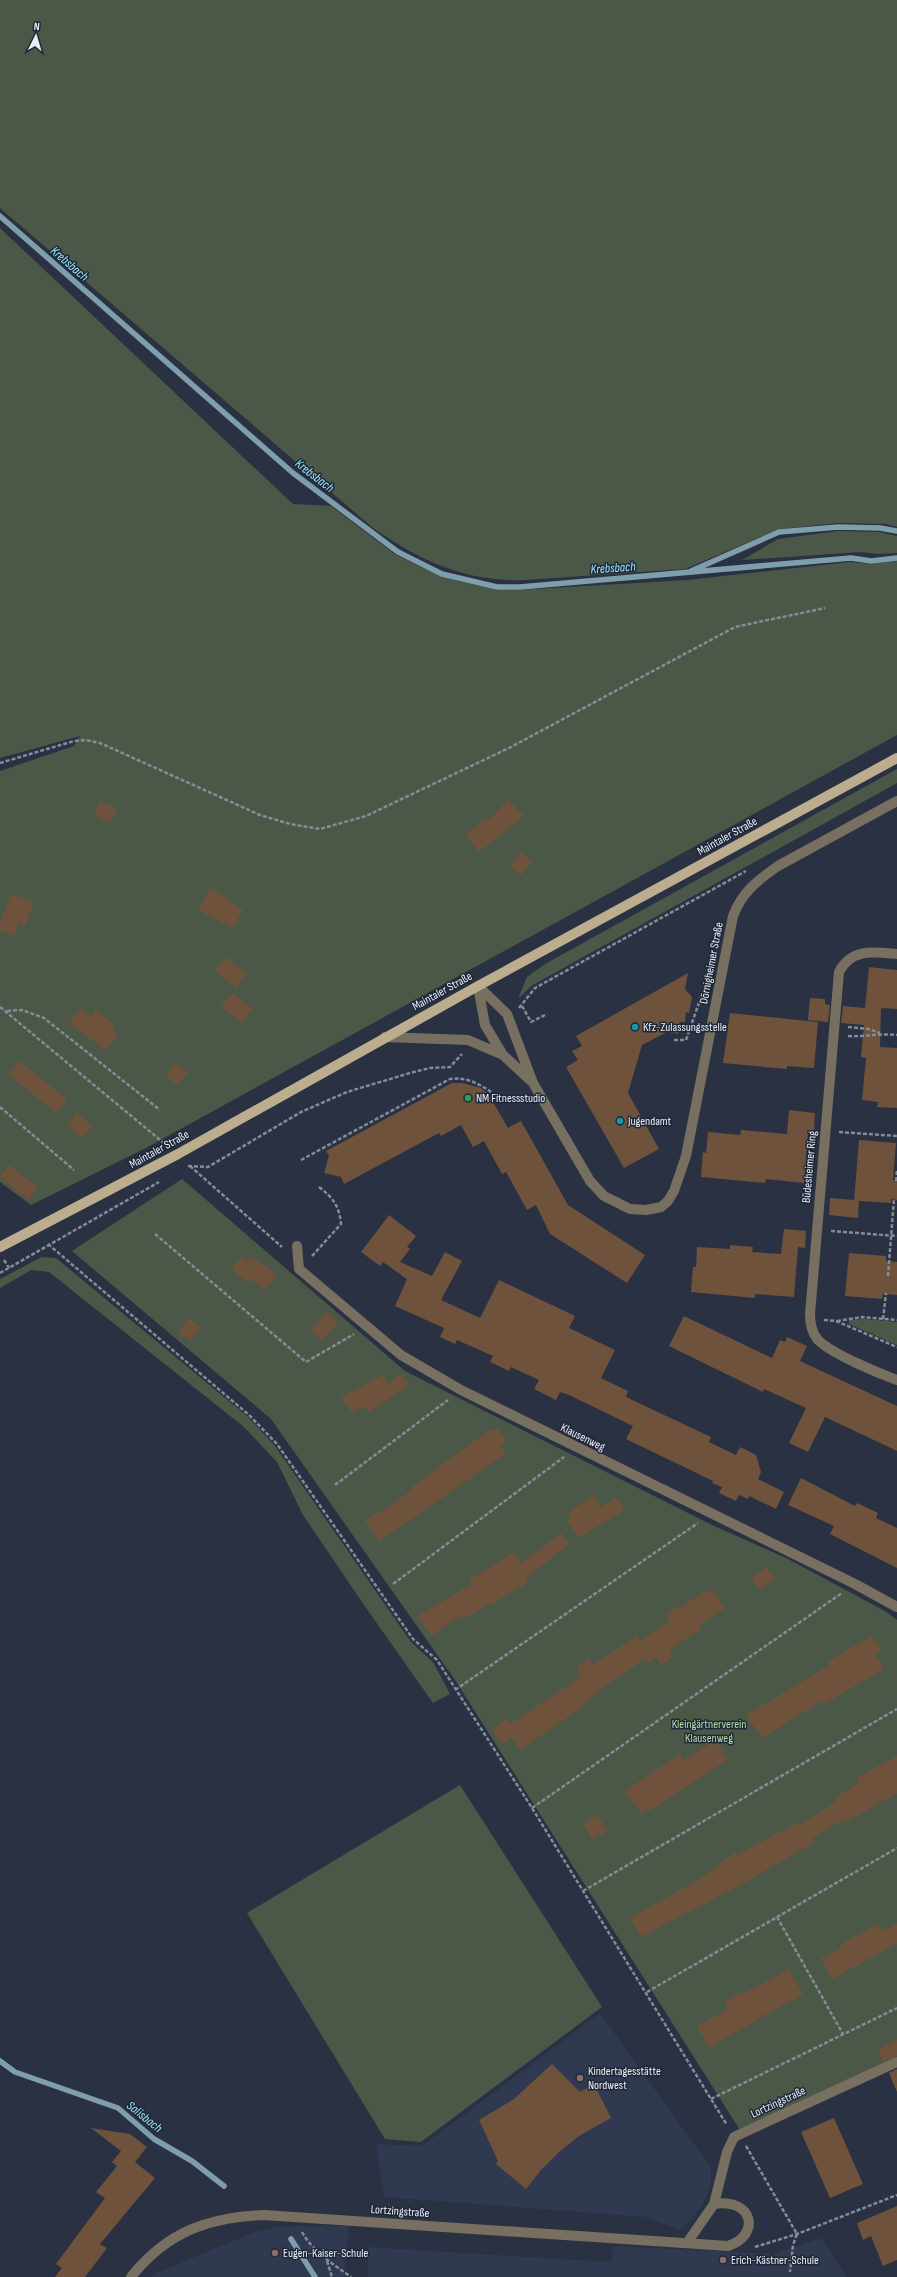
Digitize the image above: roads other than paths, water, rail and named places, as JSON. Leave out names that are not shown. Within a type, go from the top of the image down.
[{"type":"main road","name":"Maintaler Straße","points":[[0,1247],[178,1154],[385,1037],[897,758]]},
{"type":"street","name":"Dörnigheimer Straße","points":[[478,986],[507,1014],[533,1083],[597,1190],[617,1204],[630,1209],[646,1210],[661,1207],[668,1201],[674,1192],[686,1156],[733,916],[738,903],[746,891],[760,878],[778,866],[897,801]]},
{"type":"street","name":"Büdesheimer Ring","points":[[897,954],[867,952],[857,954],[844,963],[839,972],[810,1310],[811,1324],[818,1340],[832,1350],[897,1380]]},
{"type":"street","name":"Dörnigheimer Straße","points":[[478,986],[485,1025],[503,1055],[533,1083]]},
{"type":"street","name":"Dörnigheimer Straße","points":[[385,1037],[468,1040],[503,1055]]},
{"type":"street","name":"Klausenweg","points":[[296,1246],[298,1265],[366,1327],[411,1362],[461,1390],[576,1448],[855,1584],[897,1607]]},
{"type":"street","name":"Lortzingstraße","points":[[131,2277],[151,2255],[168,2242],[193,2227],[237,2216],[293,2216],[728,2246],[736,2244],[745,2235],[748,2228],[747,2213],[743,2208],[736,2204],[725,2202],[714,2204],[728,2152],[734,2137],[897,2062]]},
{"type":"street","points":[[687,2243],[714,2204]]},
{"type":"waterway","name":"Krebsbach","points":[[0,216],[293,473],[398,552],[442,574],[497,587],[520,587],[851,558],[871,561],[897,558]]},
{"type":"waterway","name":"Krebsbach","points":[[691,571],[779,532],[838,527],[880,528],[897,531]]},
{"type":"waterway","name":"Salisbach","points":[[0,2061],[15,2072],[118,2108],[154,2139],[192,2161],[224,2186]]},
{"type":"waterway","name":"Salisbach","points":[[291,2239],[315,2277]]},
{"type":"place","name":"Kfz-Zulassungsstelle","points":[[635,1027]]},
{"type":"place","name":"NM Fitnessstudio","points":[[468,1098]]},
{"type":"place","name":"Jugendamt","points":[[620,1121]]},
{"type":"place","name":"Kindertagesstätte Nordwest","points":[[580,2078]]},
{"type":"place","name":"Eugen-Kaiser-Schule","points":[[275,2253]]},
{"type":"place","name":"Erich-Kästner-Schule","points":[[723,2260]]},
{"type":"park label","name":"Kleingärtnerverein Klausenweg","points":[[709,1731]]}]
